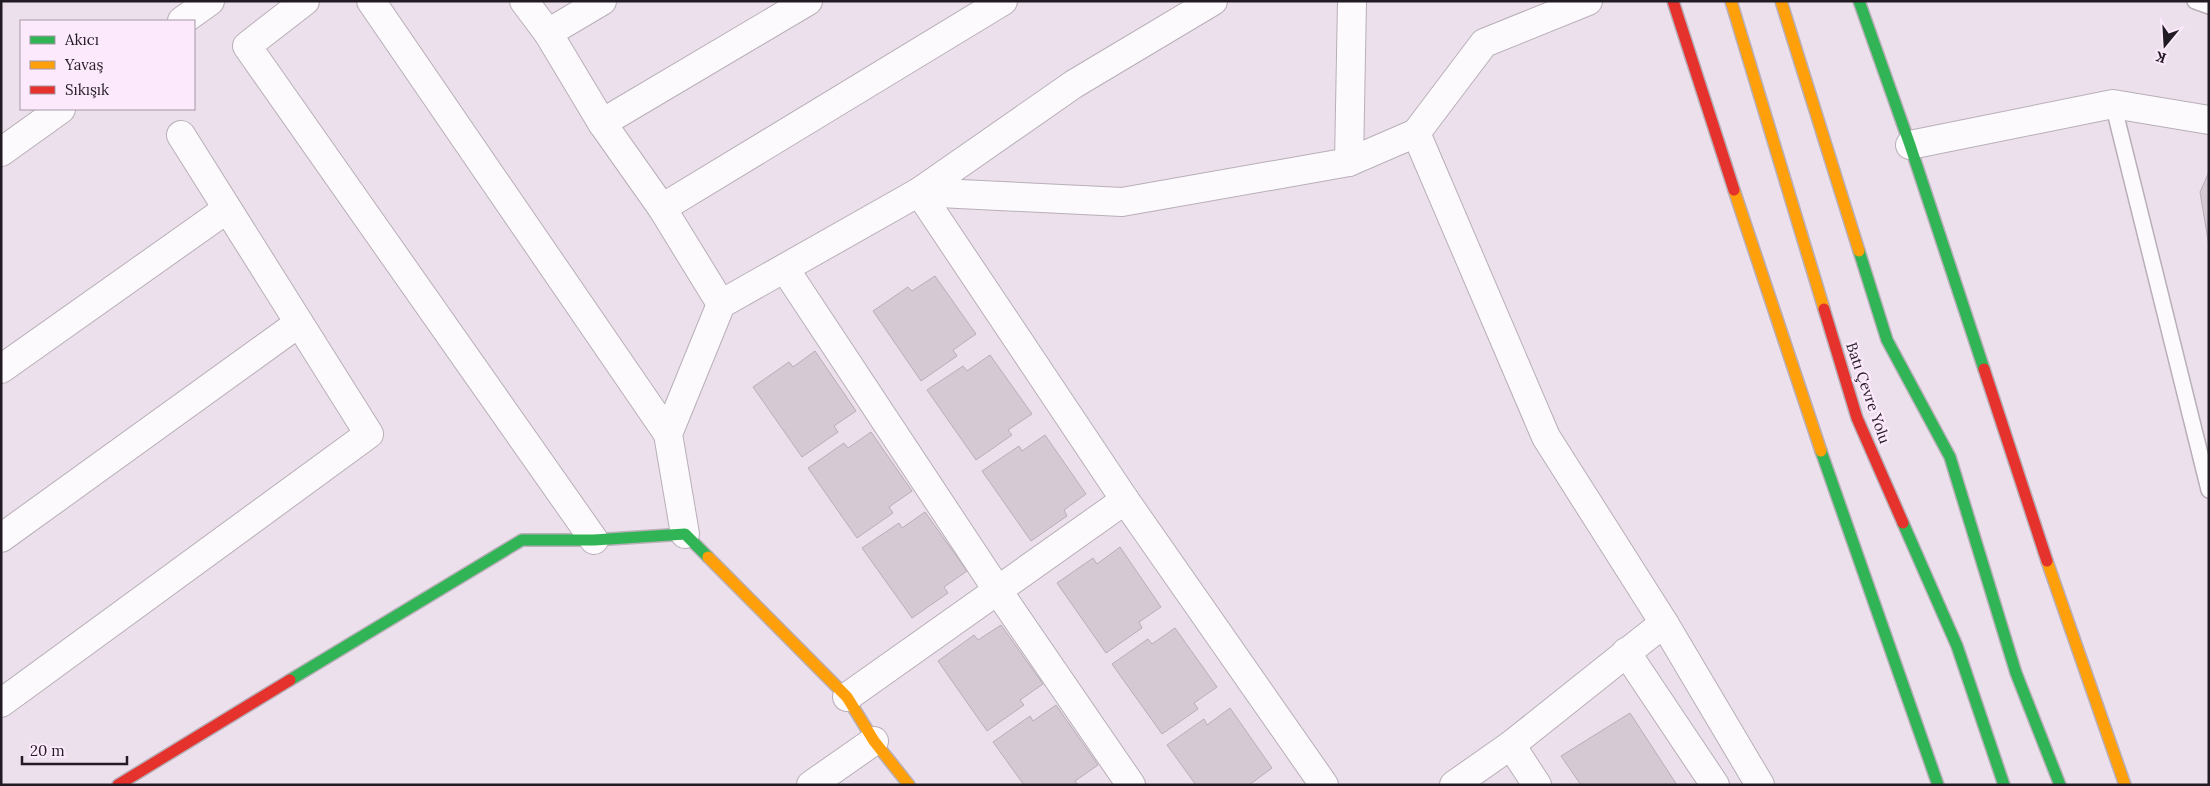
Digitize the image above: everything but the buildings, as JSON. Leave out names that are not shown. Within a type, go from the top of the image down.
[{"type":"main road","points":[[1673,1],[1760,270],[1883,633],[1938,785]]},
{"type":"main road","name":"Batı Çevre Yolu","points":[[1732,1],[1857,418],[1957,646],[2004,785]]},
{"type":"main road","points":[[1781,1],[1887,340],[1950,457],[2016,673],[2060,785]]},
{"type":"main road","points":[[1859,1],[1910,145],[2057,592],[2125,785]]},
{"type":"main road","points":[[118,785],[522,540],[594,540],[685,534],[847,697],[874,741],[909,785]]},
{"type":"street","points":[[183,20],[210,1]]},
{"type":"street","points":[[305,1],[247,46],[594,540]]},
{"type":"street","points":[[371,1],[668,434],[685,534]]},
{"type":"street","points":[[524,1],[548,32],[602,123],[662,208],[721,304]]},
{"type":"street","points":[[548,32],[602,1]]},
{"type":"street","points":[[602,123],[808,1]]},
{"type":"street","points":[[662,208],[1002,1]]},
{"type":"street","points":[[668,434],[721,304],[919,192],[1074,84],[1213,1]]},
{"type":"street","points":[[1349,162],[1352,1]]},
{"type":"street","points":[[919,192],[1122,202],[1349,162],[1416,133],[1484,43],[1588,1]]},
{"type":"street","points":[[1910,145],[2114,104],[2209,120]]},
{"type":"street","points":[[1,152],[60,110]]},
{"type":"street","points":[[1416,133],[1546,437],[1664,623],[1760,785]]},
{"type":"street","points":[[1,703],[369,434],[180,135]]},
{"type":"street","points":[[919,192],[1125,500],[1324,785]]},
{"type":"street","points":[[1,369],[227,209]]},
{"type":"street","points":[[785,269],[998,591],[1131,785]]},
{"type":"street","points":[[1,538],[299,323]]},
{"type":"street","points":[[847,697],[1125,500]]},
{"type":"street","points":[[1454,785],[1511,745],[1664,623]]},
{"type":"street","points":[[1626,652],[1715,785]]},
{"type":"street","points":[[811,785],[874,741]]},
{"type":"street","points":[[1511,745],[1537,785]]},
{"type":"lane","points":[[2195,1],[2209,6]]},
{"type":"lane","points":[[2114,104],[2209,490]]},
{"type":"traffic: fast","points":[[1859,1],[1910,145],[1984,369]]},
{"type":"traffic: fast","points":[[1859,251],[1887,340],[1950,457],[2016,673],[2060,785]]},
{"type":"traffic: fast","points":[[1821,451],[1938,785]]},
{"type":"traffic: fast","points":[[1903,523],[1957,646],[2004,785]]},
{"type":"traffic: fast","points":[[290,680],[522,540],[594,540],[685,534],[708,557]]},
{"type":"traffic: slow","points":[[1731,1],[1824,309]]},
{"type":"traffic: slow","points":[[1781,1],[1859,251]]},
{"type":"traffic: slow","points":[[1734,190],[1821,451]]},
{"type":"traffic: slow","points":[[708,557],[847,697],[874,741],[909,785]]},
{"type":"traffic: slow","points":[[2047,561],[2125,785]]},
{"type":"traffic: jam","points":[[1673,1],[1734,190]]},
{"type":"traffic: jam","points":[[1824,309],[1857,418],[1903,523]]},
{"type":"traffic: jam","points":[[1984,369],[2047,561]]},
{"type":"traffic: jam","points":[[118,785],[290,680]]}]
